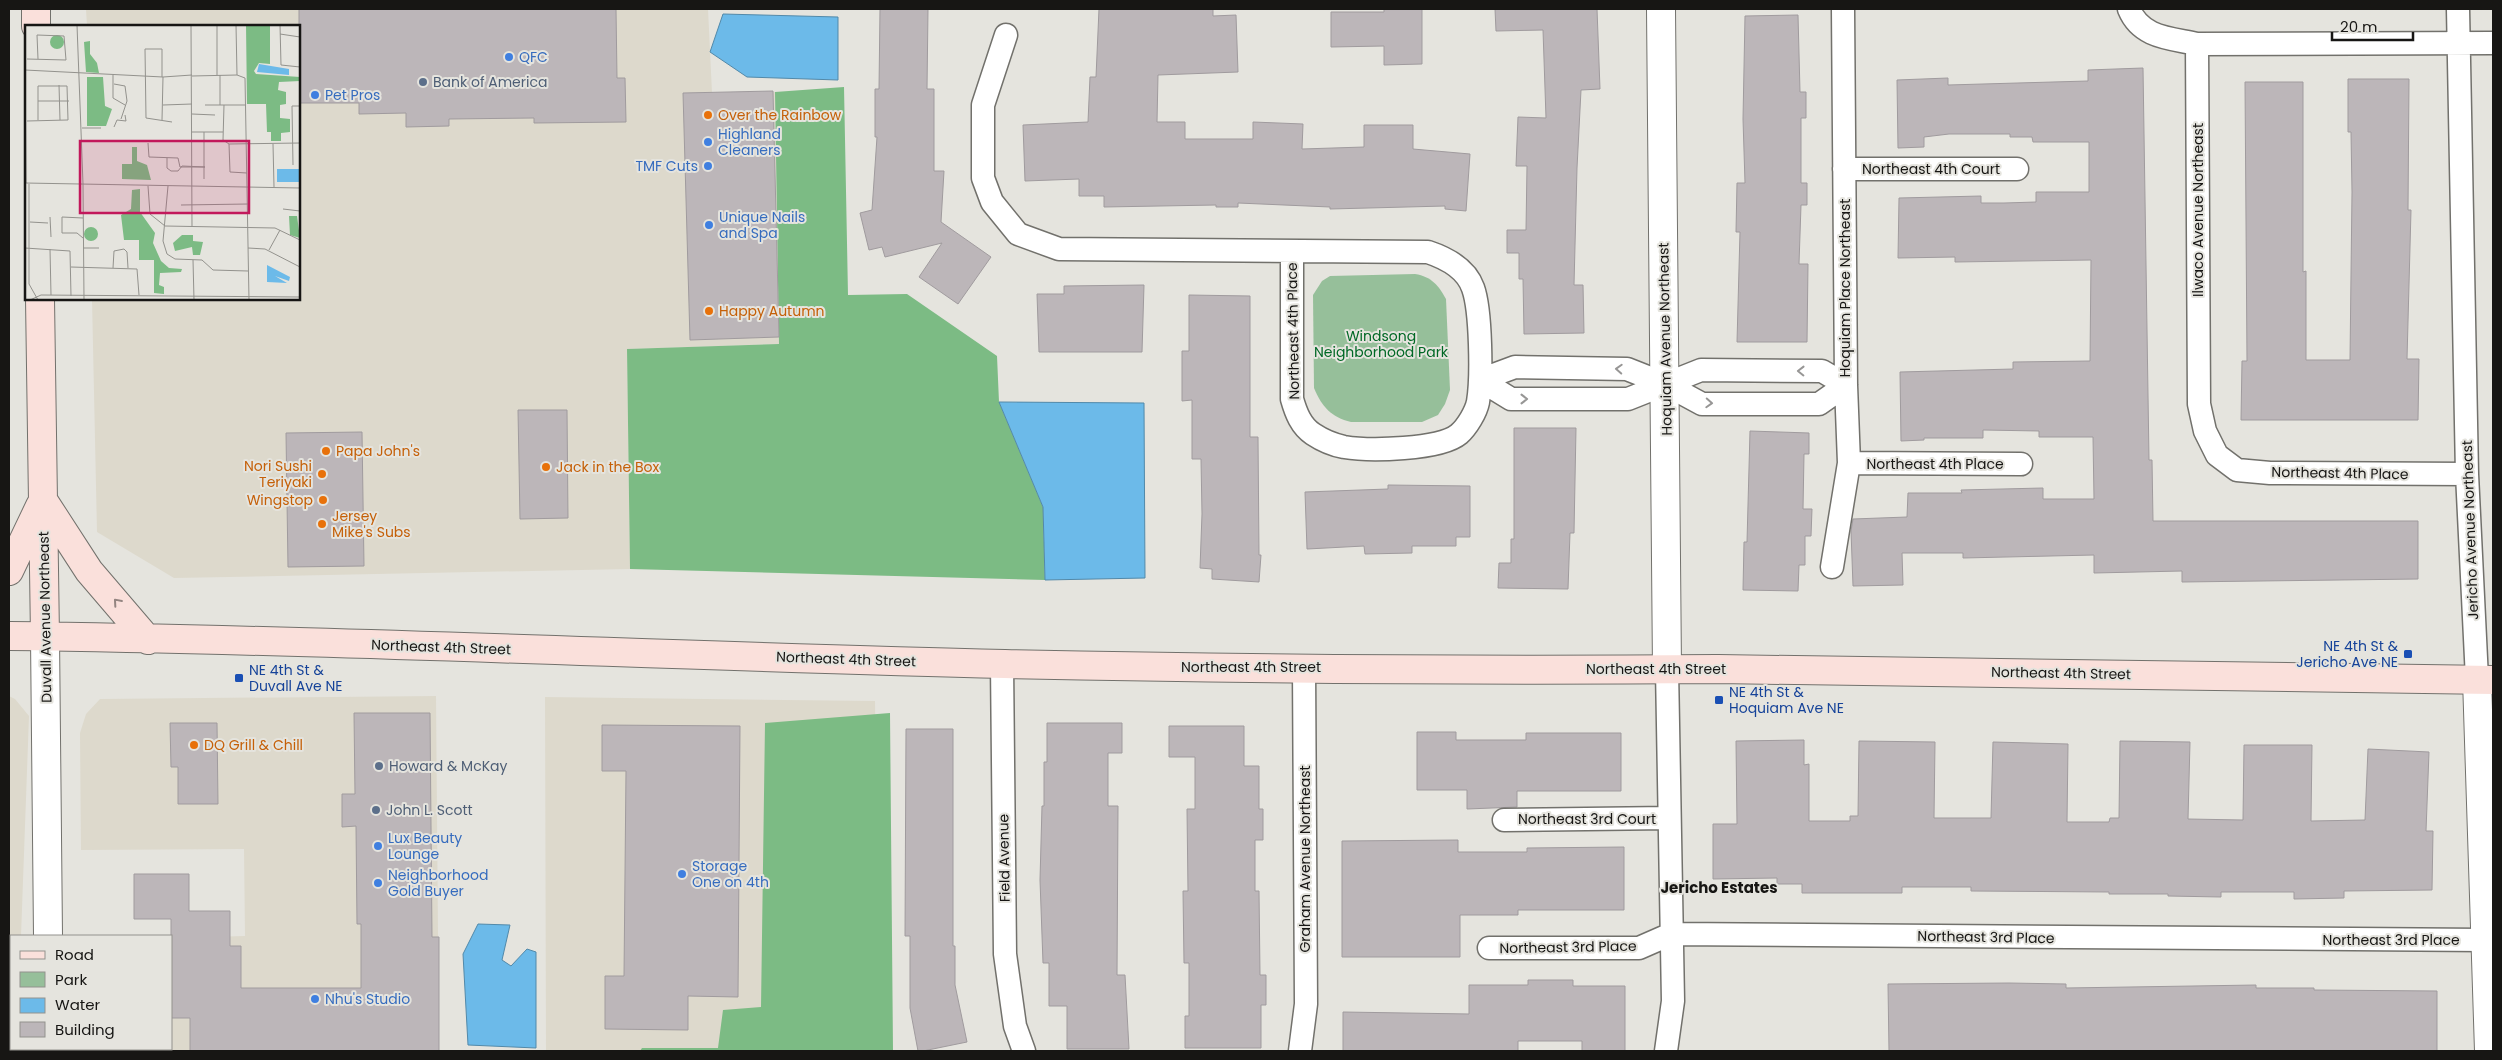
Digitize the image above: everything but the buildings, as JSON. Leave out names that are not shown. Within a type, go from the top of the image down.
[{"type":"main road","points":[[36,9],[36,25]]},
{"type":"main road","name":"Duvall Avenue Northeast","points":[[40,300],[45,637]]},
{"type":"main road","points":[[9,571],[43,500]]},
{"type":"main road","points":[[43,500],[89,571],[148,640]]},
{"type":"main road","name":"Northeast 4th Street","points":[[9,636],[347,643],[1002,664],[1187,668],[1668,669],[2485,680]]},
{"type":"street","name":"Hoquiam Avenue Northeast","points":[[1660,9],[1668,669]]},
{"type":"street","name":"Hoquiam Place Northeast","points":[[1832,567],[1849,463],[1846,385],[1843,9]]},
{"type":"street","points":[[2129,9],[2132,18],[2150,34],[2197,44],[2493,42]]},
{"type":"street","name":"Jericho Avenue Northeast","points":[[2458,9],[2467,474],[2485,680],[2485,940],[2488,1051]]},
{"type":"street","name":"Northeast 4th Place","points":[[1006,36],[983,105],[983,178],[992,202],[1018,234],[1059,249],[1428,252],[1446,258],[1464,273],[1473,288],[1477,308],[1480,380],[1478,403],[1473,415],[1460,433],[1447,442],[1424,447],[1345,447],[1328,442],[1312,434],[1297,417],[1292,399],[1292,251]]},
{"type":"street","name":"Ilwaco Avenue Northeast","points":[[2197,44],[2199,404],[2205,431],[2217,455]]},
{"type":"street","name":"Northeast 4th Court","points":[[1844,169],[2018,169]]},
{"type":"street","points":[[1480,380],[1512,399],[1628,399],[1665,384],[1700,370],[1822,371],[1846,385],[1819,404],[1702,404],[1665,384],[1626,368],[1516,367],[1480,380]]},
{"type":"street","name":"Northeast 4th Place","points":[[2217,455],[2237,470],[2270,473],[2467,474]]},
{"type":"street","name":"Northeast 4th Place","points":[[1849,463],[2021,464]]},
{"type":"street","name":"Duvall Avenue Northeast","points":[[45,637],[48,935]]},
{"type":"street","name":"Field Avenue","points":[[1002,664],[1005,954],[1015,1026],[1024,1051]]},
{"type":"street","name":"Graham Avenue Northeast","points":[[1300,1051],[1306,1004],[1304,667]]},
{"type":"street","points":[[1666,1051],[1673,1001],[1670,934],[1668,669]]},
{"type":"street","name":"Northeast 3rd Court","points":[[1504,820],[1669,818]]},
{"type":"street","name":"Northeast 3rd Place","points":[[1490,948],[1639,948],[1670,934],[2485,940]]},
{"type":"shaded area","points":[[86,9],[708,9],[712,93],[775,92],[779,344],[627,349],[630,569],[174,578],[97,532],[92,300],[300,300],[300,25],[87,25]]},
{"type":"shaded area","points":[[9,696],[15,699],[29,716],[21,935],[10,935],[9,1042]]},
{"type":"shaded area","points":[[436,696],[439,1051],[76,1051],[172,1050],[172,938],[245,936],[244,849],[81,850],[80,733],[86,714],[100,699]]},
{"type":"shaded area","name":"Storage One on 4th","points":[[545,697],[875,701],[879,1048],[643,1048],[642,1051],[546,1051]]},
{"type":"green space","points":[[844,87],[848,295],[907,294],[997,356],[999,402],[1043,507],[1045,580],[630,569],[627,349],[779,344],[775,92]]},
{"type":"green space","name":"Windsong Neighborhood Park","points":[[1415,274],[1426,277],[1434,282],[1446,299],[1450,390],[1445,404],[1438,415],[1422,422],[1351,422],[1338,417],[1324,406],[1314,388],[1313,295],[1322,281],[1330,276]]},
{"type":"green space","points":[[890,713],[893,1051],[640,1051],[642,1048],[718,1048],[723,1010],[761,1007],[765,723]]},
{"type":"water","points":[[723,14],[838,17],[838,80],[747,77],[710,52]]},
{"type":"water","points":[[999,402],[1144,403],[1145,578],[1045,580],[1043,507]]},
{"type":"water","points":[[478,924],[510,925],[502,960],[511,966],[527,949],[536,952],[536,1048],[468,1045],[463,954]]},
{"type":"place","name":"QFC","points":[[509,57]]},
{"type":"place","name":"Bank of America","points":[[423,82]]},
{"type":"place","name":"Pet Pros","points":[[315,95]]},
{"type":"place","name":"Over the Rainbow","points":[[708,115]]},
{"type":"place","name":"Highland Cleaners","points":[[708,142]]},
{"type":"place","name":"TMF Cuts","points":[[708,166]]},
{"type":"place","name":"Unique Nails and Spa","points":[[709,225]]},
{"type":"place","name":"Happy Autumn","points":[[709,311]]},
{"type":"place","name":"Papa John's","points":[[326,451]]},
{"type":"place","name":"Jack in the Box","points":[[546,467]]},
{"type":"place","name":"Nori Sushi Teriyaki","points":[[322,474]]},
{"type":"place","name":"Wingstop","points":[[323,500]]},
{"type":"place","name":"Jersey Mike's Subs","points":[[322,524]]},
{"type":"place","name":"NE 4th St & Jericho Ave NE","points":[[2408,654]]},
{"type":"place","name":"NE 4th St & Duvall Ave NE","points":[[239,678]]},
{"type":"place","name":"NE 4th St & Hoquiam Ave NE","points":[[1719,700]]},
{"type":"place","name":"DQ Grill & Chill","points":[[194,745]]},
{"type":"place","name":"Howard & McKay","points":[[379,766]]},
{"type":"place","name":"John L. Scott","points":[[376,810]]},
{"type":"place","name":"Lux Beauty Lounge","points":[[378,846]]},
{"type":"place","name":"Storage One on 4th","points":[[682,874]]},
{"type":"place","name":"Neighborhood Gold Buyer","points":[[378,883]]},
{"type":"place","name":"Nhu's Studio","points":[[315,999]]},
{"type":"district","name":"Jericho Estates","points":[[1719,887]]}]
